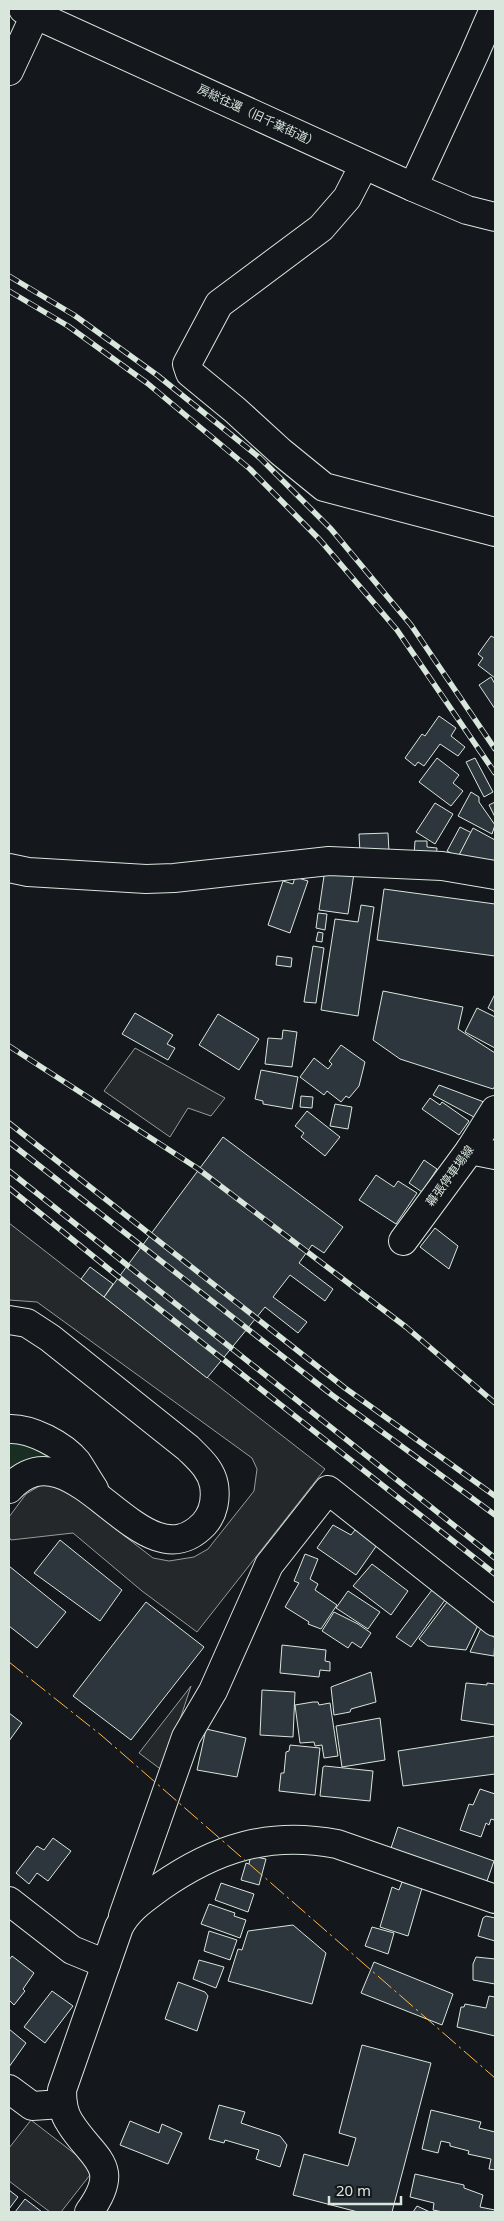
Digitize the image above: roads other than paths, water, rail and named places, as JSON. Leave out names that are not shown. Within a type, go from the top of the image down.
[{"type":"street","points":[[413,187],[494,9]]},
{"type":"street","points":[[9,71],[29,12]]},
{"type":"street","name":"房総往還（旧千葉街道）","points":[[29,12],[413,187],[467,210],[495,217]]},
{"type":"street","points":[[364,165],[347,198],[321,228],[219,304],[187,364],[190,372],[324,487],[495,532]]},
{"type":"street","points":[[9,868],[28,872],[146,879],[174,878],[329,861],[442,866],[495,875]]},
{"type":"street","name":"幕張停車場線","points":[[403,1241],[482,1153],[495,1110]]},
{"type":"street","points":[[9,1320],[27,1323],[50,1338],[188,1448],[204,1464],[213,1481],[216,1494],[213,1509],[198,1530],[186,1536],[174,1538],[141,1531],[73,1479],[44,1470],[28,1474],[16,1481],[9,1489]]},
{"type":"street","points":[[9,1429],[32,1432],[68,1454],[77,1462],[101,1501]]},
{"type":"street","points":[[89,2212],[102,2192],[104,2181],[102,2162],[69,2123],[62,2104],[62,2090],[186,1737],[212,1691],[268,1565],[328,1490],[495,1622]]},
{"type":"street","points":[[119,1927],[126,1915],[143,1900],[172,1879],[210,1857],[246,1844],[282,1839],[314,1840],[337,1844],[495,1899]]},
{"type":"street","points":[[9,1901],[72,1950],[106,1964]]},
{"type":"street","points":[[9,2089],[32,2106],[62,2104]]},
{"type":"railway","points":[[9,276],[74,315],[157,375],[260,458],[331,529],[411,625],[495,749]]},
{"type":"railway","points":[[9,291],[68,326],[147,383],[250,469],[320,540],[397,630],[495,773]]},
{"type":"railway","points":[[9,1046],[197,1168],[406,1327],[495,1403]]},
{"type":"railway","points":[[9,1123],[345,1388],[495,1496]]},
{"type":"railway","points":[[9,1142],[332,1395],[495,1515]]},
{"type":"railway","points":[[9,1171],[495,1558]]},
{"type":"railway","points":[[9,1188],[495,1574]]}]
